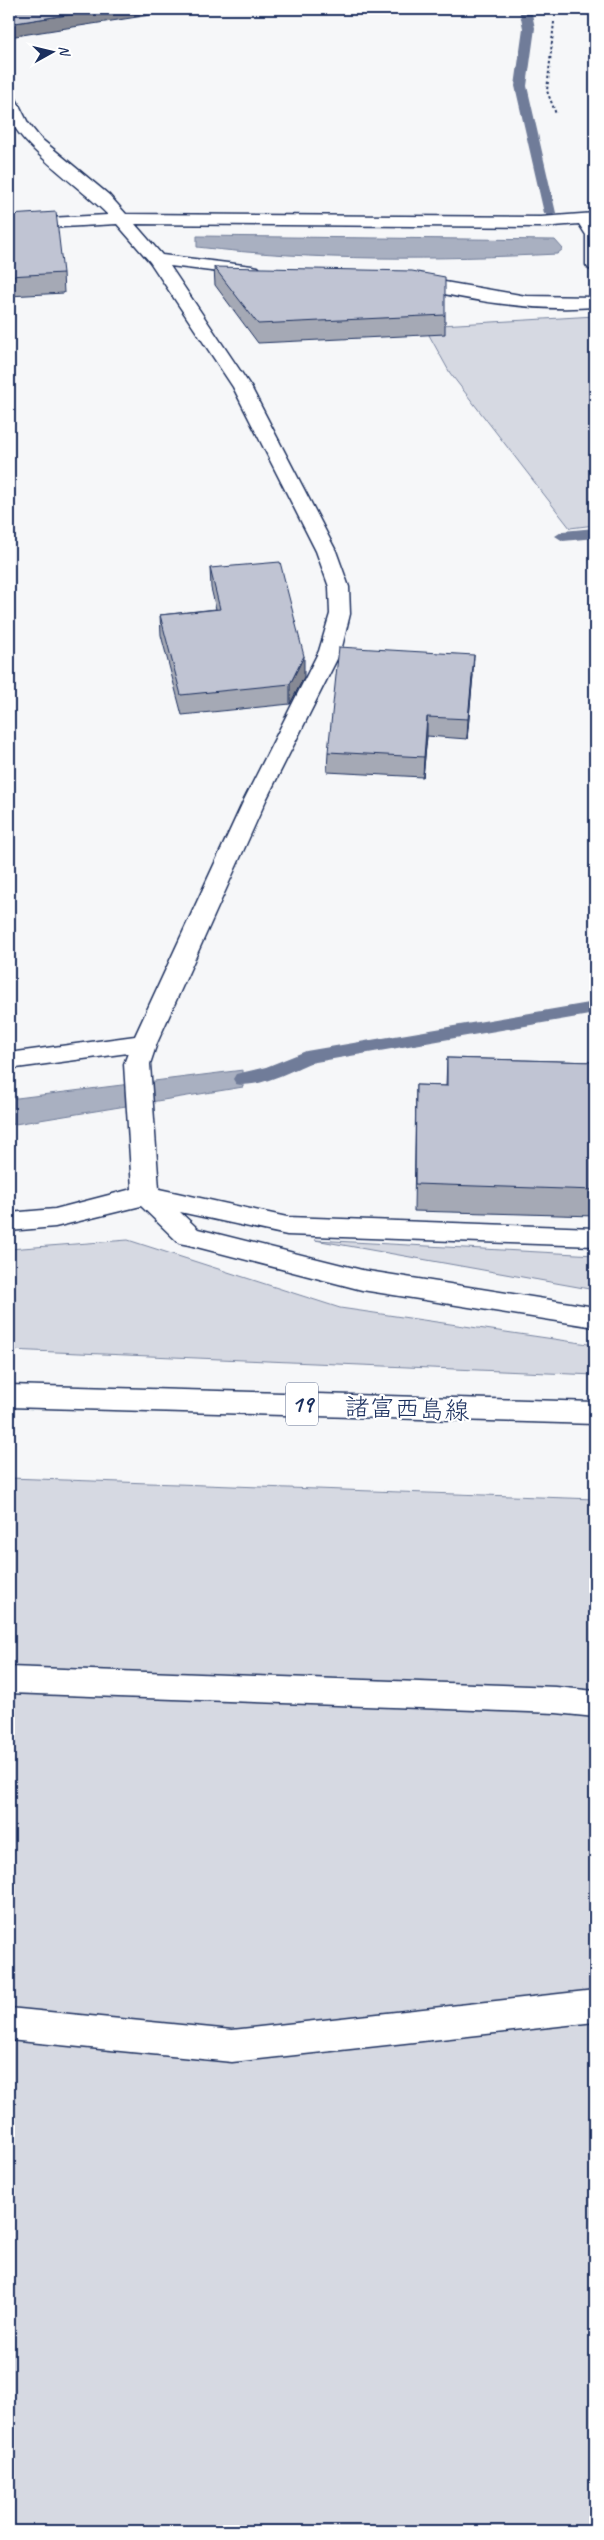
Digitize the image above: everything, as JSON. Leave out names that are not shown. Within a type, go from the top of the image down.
[{"type":"street","points":[[9,100],[21,124],[34,141],[103,198],[157,259],[246,396],[326,551],[339,587],[340,614],[330,651],[255,800],[141,1054],[140,1122],[146,1195],[189,1236],[362,1280],[595,1317]]},
{"type":"street","points":[[9,225],[123,219],[231,222],[590,219],[594,235],[595,265]]},
{"type":"street","points":[[157,259],[244,271],[272,272]]},
{"type":"street","points":[[394,278],[492,297],[578,304],[595,302]]},
{"type":"street","points":[[9,1061],[141,1054]]},
{"type":"street","points":[[9,1222],[55,1218],[146,1195],[286,1226],[595,1237]]},
{"type":"street","name":"諸富西島線","points":[[9,1396],[595,1413]]},
{"type":"street","points":[[9,1680],[556,1700],[595,1704]]},
{"type":"street","points":[[9,2024],[232,2046],[595,2006]]},
{"type":"path","points":[[554,22],[547,91],[556,114]]},
{"type":"shaded area","points":[[595,316],[595,525],[570,528],[450,373],[424,326]]},
{"type":"shaded area","points":[[128,1240],[340,1308],[595,1345],[595,1375],[9,1350],[9,1249]]},
{"type":"shaded area","points":[[315,1240],[595,1255],[595,1290]]},
{"type":"shaded area","points":[[9,1478],[595,1499],[595,2531],[9,2531]]},
{"type":"water","points":[[197,236],[555,240],[563,249],[557,254],[512,256],[331,257],[241,252],[197,247]]},
{"type":"water","points":[[243,1070],[243,1087],[9,1125],[9,1099]]},
{"type":"building","points":[[9,9],[104,9],[9,24]]},
{"type":"building","points":[[56,212],[63,273],[9,276],[9,215]]},
{"type":"building","points":[[214,267],[412,271],[445,277],[445,315],[258,324]]},
{"type":"building","points":[[280,562],[304,656],[290,684],[181,695],[160,615],[220,609],[210,568]]},
{"type":"building","points":[[339,647],[474,655],[468,719],[427,717],[424,757],[328,752]]},
{"type":"building","points":[[447,1058],[595,1062],[595,1190],[415,1184],[416,1085],[447,1086]]},
{"type":"waterway","points":[[525,9],[529,28],[521,86],[550,213]]},
{"type":"waterway","points":[[553,229],[555,240]]},
{"type":"waterway","points":[[563,536],[595,533]]},
{"type":"waterway","points":[[243,1079],[272,1072],[306,1057],[595,1008]]}]
